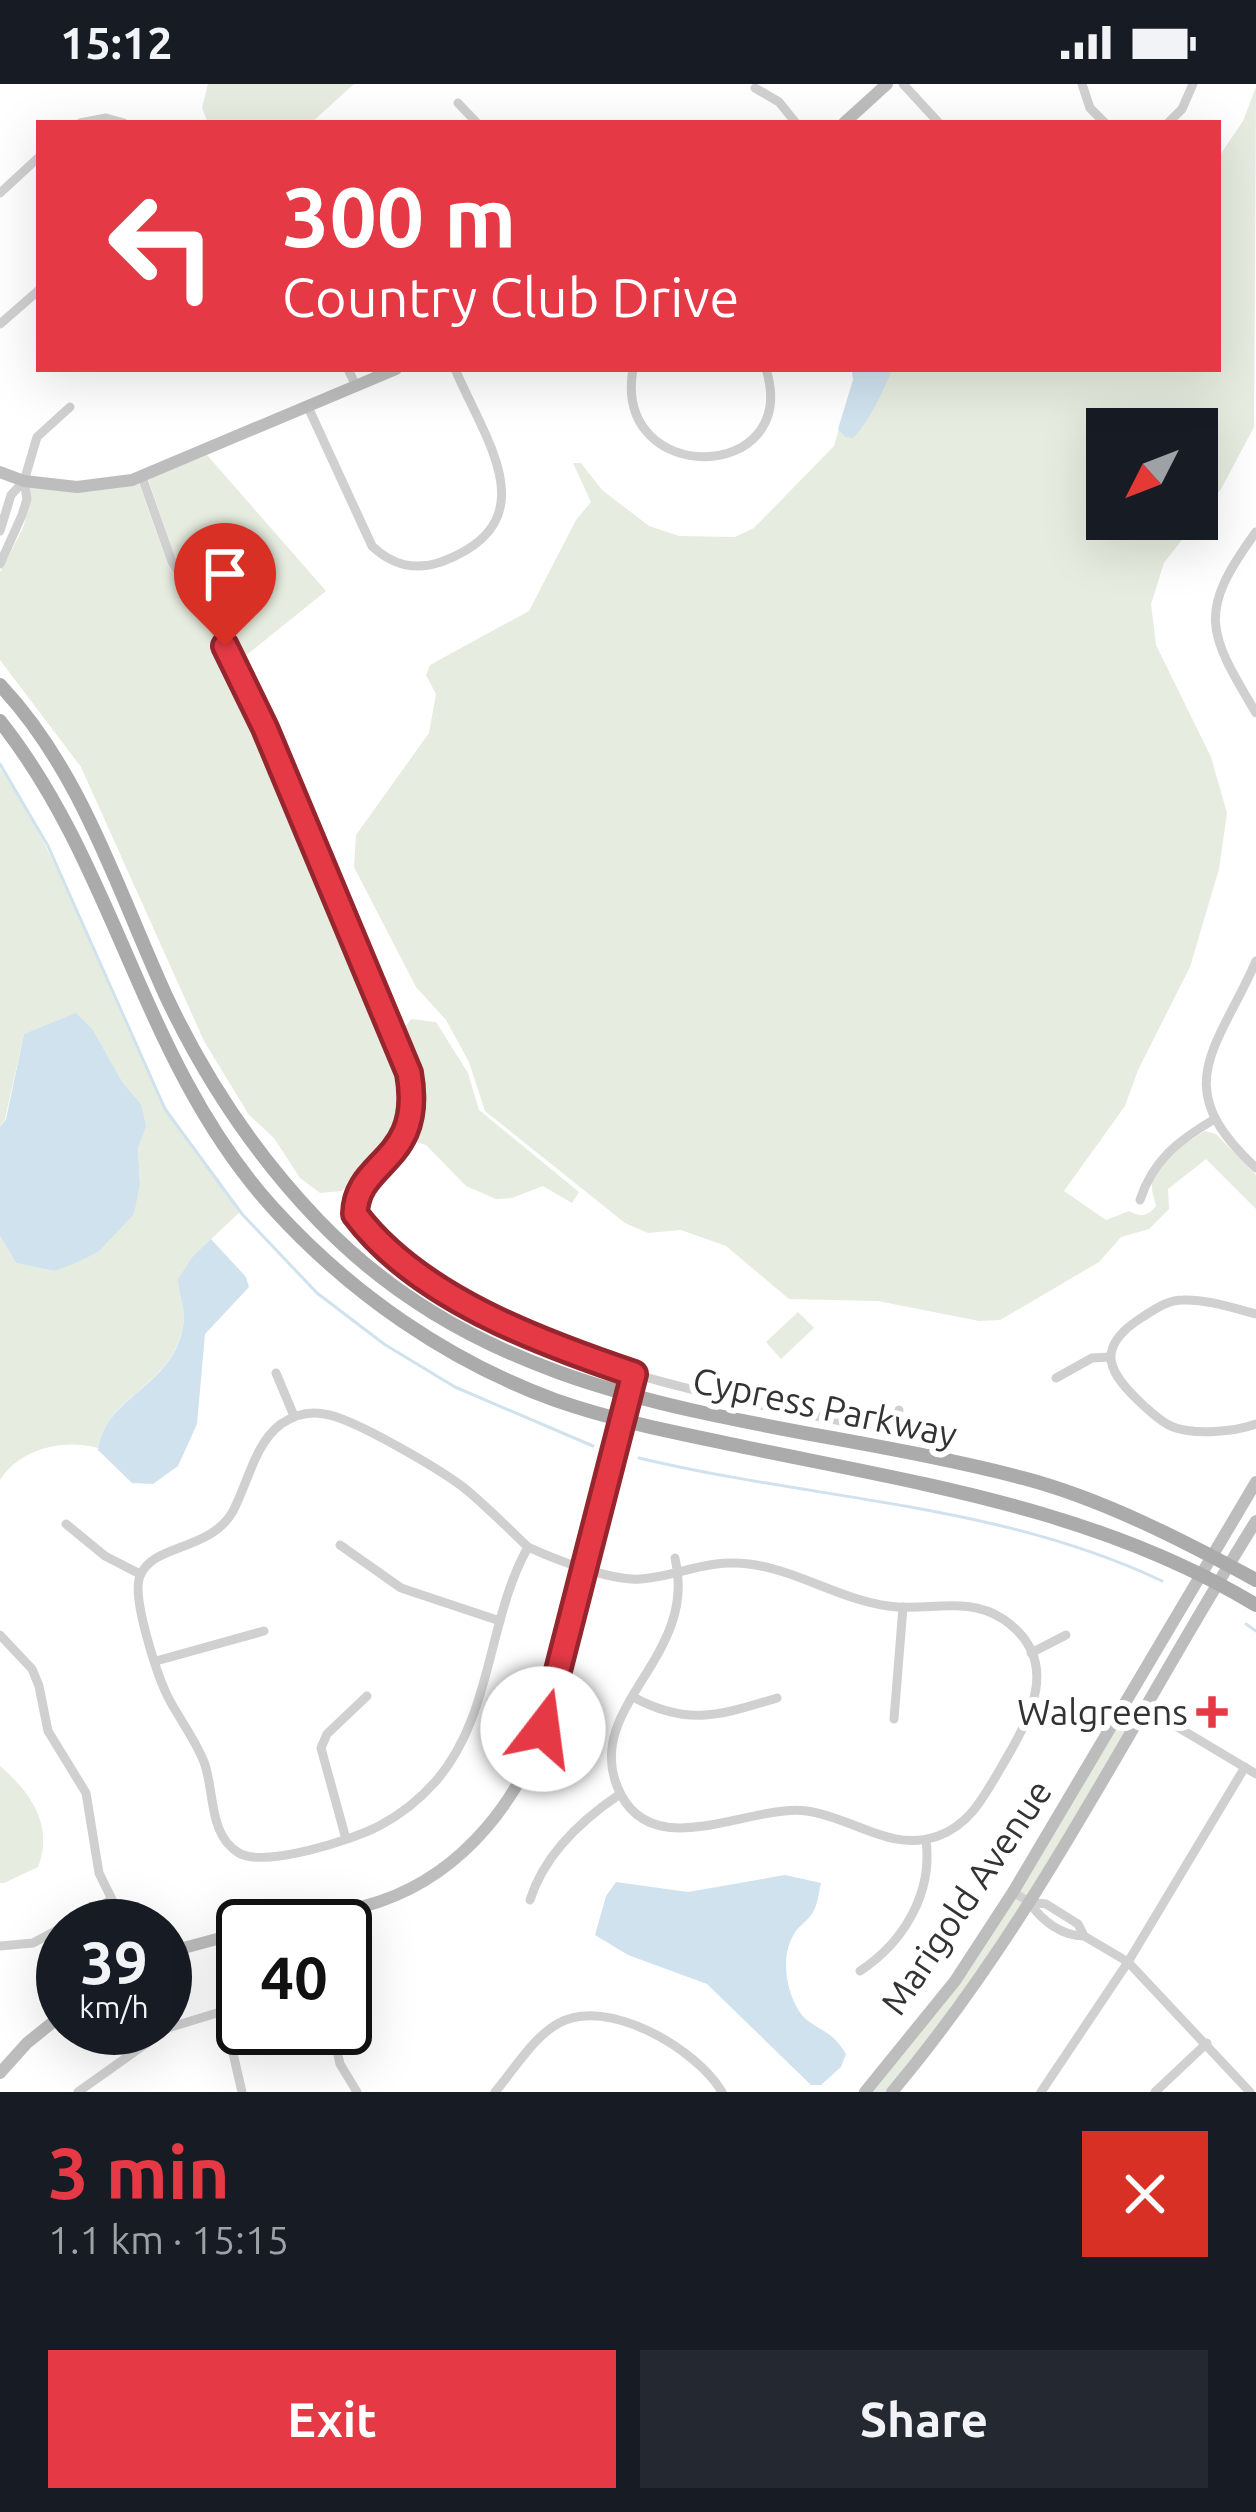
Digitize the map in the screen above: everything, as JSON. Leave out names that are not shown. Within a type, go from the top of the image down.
[{"type":"main road","points":[[847,120],[887,84]]},
{"type":"main road","points":[[0,472],[24,481],[88,487],[142,477],[389,372]]},
{"type":"main road","name":"Cypress Parkway","points":[[0,685],[59,762],[86,811],[199,1061],[235,1121],[322,1224],[414,1300],[532,1363],[627,1396],[1025,1478],[1149,1527],[1256,1580]]},
{"type":"main road","name":"Cypress Parkway","points":[[0,721],[68,824],[162,1040],[230,1156],[327,1262],[386,1311],[448,1349],[552,1399],[623,1422],[963,1490],[1095,1530],[1201,1574],[1256,1605]]},
{"type":"main road","points":[[372,1903],[406,1890],[467,1849],[519,1784],[537,1745],[627,1396]]},
{"type":"main road","name":"Marigold Avenue","points":[[865,2092],[955,1981],[1013,1892],[1256,1482]]},
{"type":"main road","name":"Marigold Avenue","points":[[892,2092],[970,1991],[1029,1902],[1256,1521]]},
{"type":"main road","points":[[0,2073],[36,2036]]},
{"type":"street","points":[[902,84],[936,120]]},
{"type":"street","points":[[1082,84],[1090,108],[1102,120]]},
{"type":"street","points":[[1171,120],[1182,109],[1193,84]]},
{"type":"street","points":[[755,88],[779,102],[794,120]]},
{"type":"street","points":[[458,103],[474,120]]},
{"type":"street","points":[[0,193],[36,160]]},
{"type":"street","points":[[0,324],[36,293]]},
{"type":"street","points":[[349,372],[356,386]]},
{"type":"street","points":[[308,407],[372,547],[397,563],[428,566],[484,539],[499,519],[503,503],[499,470],[456,372]]},
{"type":"street","points":[[633,372],[633,395],[649,431],[672,451],[709,459],[735,451],[757,433],[770,401],[766,372]]},
{"type":"street","points":[[0,564],[27,499],[24,481],[37,437],[70,406]]},
{"type":"street","points":[[142,477],[172,562],[225,646],[260,718],[409,1073],[410,1125],[394,1155],[364,1183],[355,1214],[379,1242],[422,1275],[500,1322],[558,1349],[747,1402],[886,1430],[893,1426],[899,1410]]},
{"type":"street","points":[[0,531],[11,495],[24,481]]},
{"type":"street","points":[[1256,532],[1224,578],[1214,623],[1224,660],[1256,713]]},
{"type":"street","points":[[1256,961],[1208,1065],[1205,1082],[1214,1120],[1256,1168]]},
{"type":"street","points":[[1140,1200],[1148,1176],[1168,1151],[1214,1120]]},
{"type":"street","points":[[1256,1314],[1192,1300],[1173,1301],[1124,1329],[1113,1342],[1110,1357],[1118,1380],[1175,1428],[1240,1429],[1256,1424]]},
{"type":"street","points":[[1057,1378],[1092,1358],[1110,1357]]},
{"type":"street","points":[[276,1373],[294,1416]]},
{"type":"street","points":[[627,1396],[634,1374]]},
{"type":"street","points":[[528,1546],[514,1572],[471,1724],[446,1768],[425,1792],[399,1814],[346,1839],[262,1858],[234,1850],[220,1832],[204,1763],[167,1696],[139,1604],[140,1574],[160,1556],[200,1542],[222,1526],[267,1439],[294,1416],[321,1413],[339,1418],[448,1478],[528,1546],[586,1567],[629,1579],[676,1564],[759,1565],[859,1600],[902,1607],[957,1604],[985,1610],[1016,1629],[1031,1653],[1037,1688],[1028,1721],[973,1812],[956,1827],[926,1840],[887,1838],[804,1810],[675,1828],[641,1816],[620,1794],[610,1747],[615,1728],[675,1622],[681,1591],[676,1564]]},
{"type":"street","points":[[503,1523],[513,1513]]},
{"type":"street","points":[[66,1524],[105,1556],[140,1574]]},
{"type":"street","points":[[340,1545],[401,1588],[500,1621]]},
{"type":"street","points":[[894,1719],[902,1607]]},
{"type":"street","points":[[156,1661],[264,1631]]},
{"type":"street","points":[[0,1635],[32,1669],[51,1739],[86,1793],[99,1873],[111,1899]]},
{"type":"street","points":[[1031,1653],[1066,1635]]},
{"type":"street","points":[[346,1839],[321,1748],[327,1734],[367,1696]]},
{"type":"street","points":[[633,1697],[662,1711],[695,1717],[777,1698]]},
{"type":"street","points":[[1135,1725],[1168,1722],[1256,1774]]},
{"type":"street","points":[[1041,2092],[1129,1962],[1245,1767]]},
{"type":"street","points":[[530,1900],[542,1872],[579,1827],[620,1794]]},
{"type":"street","points":[[860,1971],[883,1954],[918,1904],[928,1876],[926,1840]]},
{"type":"street","points":[[1013,1892],[1040,1917],[1129,1962],[1250,2092]]},
{"type":"street","points":[[0,1946],[36,1941]]},
{"type":"street","points":[[78,2092],[155,2035],[216,2012]]},
{"type":"street","points":[[495,2092],[553,2026],[592,2014],[626,2021],[657,2037],[708,2074],[722,2092]]},
{"type":"street","points":[[1155,2092],[1207,2043]]},
{"type":"street","points":[[233,2055],[242,2092]]},
{"type":"street","points":[[338,2055],[357,2092]]},
{"type":"shaded area","points":[[208,84],[354,84],[314,120],[207,120],[202,108]]},
{"type":"shaded area","points":[[1256,87],[1254,427],[1221,489],[1218,493],[1218,408],[1086,408],[1086,540],[1182,540],[1164,563],[1151,604],[1156,645],[1211,757],[1227,813],[1219,869],[1190,967],[1125,1106],[1064,1191],[1106,1220],[1129,1211],[1147,1214],[1156,1206],[1152,1187],[1157,1170],[1205,1131],[1216,1134],[1256,1175],[1256,1209],[1206,1159],[1168,1189],[1169,1209],[1149,1229],[1121,1237],[1099,1262],[1000,1320],[979,1321],[878,1301],[789,1299],[726,1246],[681,1230],[648,1233],[625,1223],[485,1111],[469,1062],[446,1020],[416,987],[354,867],[356,835],[429,733],[436,694],[426,675],[430,665],[529,611],[576,520],[591,502],[573,463],[581,463],[602,490],[649,526],[679,536],[735,537],[754,528],[834,446],[852,372],[1221,372],[1221,154],[1243,121]]},
{"type":"shaded area","points":[[207,455],[326,591],[238,662],[176,560],[148,479]]},
{"type":"shaded area","points":[[139,483],[168,565],[221,649],[262,734],[405,1075],[406,1124],[396,1142],[373,1153],[342,1191],[320,1193],[300,1178],[274,1138],[249,1115],[204,1041],[81,767],[0,660],[0,572],[23,528],[31,499],[29,487]]},
{"type":"shaded area","points":[[0,768],[68,892],[166,1107],[241,1211],[192,1257],[178,1279],[184,1320],[177,1347],[113,1416],[98,1448],[71,1444],[43,1449],[19,1461],[0,1480],[0,1236],[16,1263],[54,1271],[98,1252],[140,1183],[138,1148],[145,1126],[141,1104],[123,1083],[93,1030],[43,1027],[24,1034],[0,1127]]},
{"type":"shaded area","points":[[411,1019],[436,1022],[468,1073],[479,1110],[579,1192],[572,1203],[543,1186],[496,1199],[466,1186],[426,1145],[407,1139],[417,1100],[399,1035]]},
{"type":"shaded area","points":[[798,1312],[814,1328],[781,1359],[766,1342]]},
{"type":"shaded area","points":[[1130,1704],[1139,1710],[1028,1896],[1019,1891]]},
{"type":"shaded area","points":[[0,1766],[29,1798],[43,1837],[38,1867],[4,1883],[0,1883]]},
{"type":"shaded area","points":[[1014,1898],[1023,1904],[967,1989],[886,2092],[871,2092]]},
{"type":"water","points":[[852,372],[891,372],[853,438],[838,429]]},
{"type":"water","points":[[76,1013],[93,1030],[123,1083],[141,1104],[146,1126],[138,1148],[140,1183],[134,1214],[98,1252],[54,1271],[16,1263],[0,1236],[0,1127],[6,1119],[24,1034]]},
{"type":"water","points":[[211,1239],[246,1277],[249,1287],[205,1334],[197,1424],[178,1466],[153,1484],[132,1483],[98,1450],[103,1432],[176,1348],[184,1320],[178,1279]]},
{"type":"water","points":[[785,1875],[821,1883],[811,1916],[791,1940],[786,1960],[790,1992],[799,2011],[834,2038],[846,2054],[841,2067],[821,2085],[811,2085],[707,1984],[628,1955],[595,1935],[606,1896],[616,1882],[688,1892]]},
{"type":"waterway","points":[[0,764],[48,846],[165,1109],[242,1214],[317,1293],[384,1344],[455,1387],[593,1446]]},
{"type":"waterway","points":[[639,1458],[971,1519],[1100,1555],[1162,1581]]},
{"type":"waterway","points":[[1246,1624],[1256,1631]]},
{"type":"place","name":"Walgreens","points":[[1212,1712]]},
{"type":"route","points":[[225,646],[265,728],[409,1073],[410,1125],[394,1155],[364,1183],[355,1214],[379,1242],[437,1286],[558,1349],[634,1374],[543,1729]]}]
